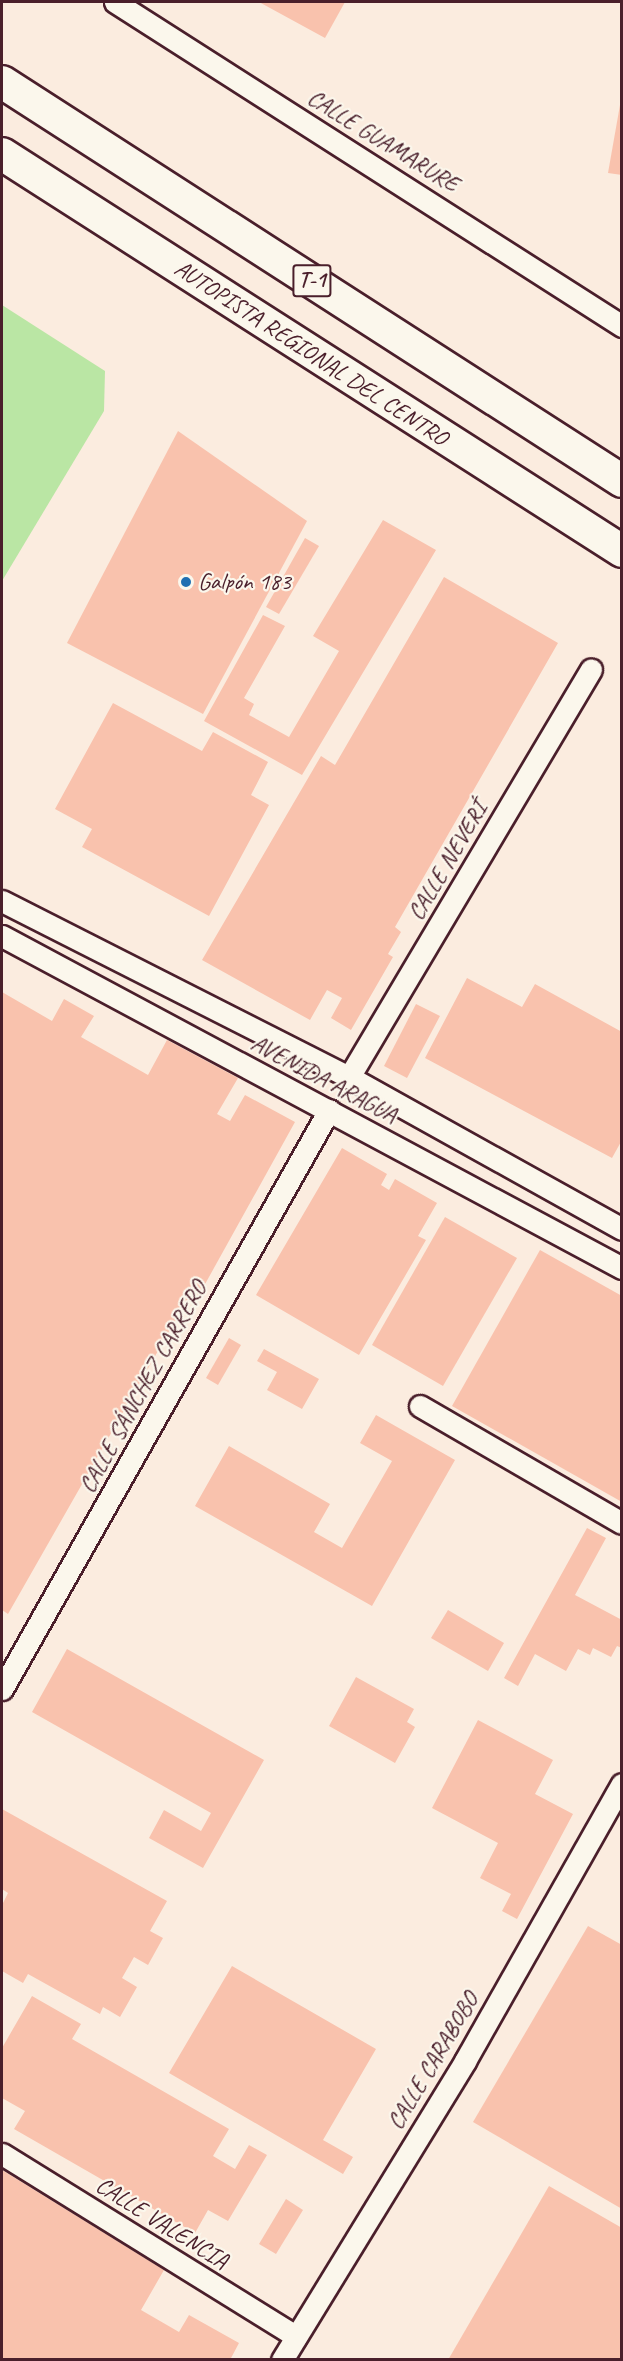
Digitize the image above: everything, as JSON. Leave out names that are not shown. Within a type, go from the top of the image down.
[{"type":"highway","name":"T-1","points":[[2,82],[621,481]]},
{"type":"highway","name":"AUTOPISTA REGIONAL DEL CENTRO","points":[[2,154],[621,551]]},
{"type":"street","name":"CALLE GUAMARURE","points":[[115,2],[621,326]]},
{"type":"street","name":"CALLE NEVERÍ","points":[[349,1077],[591,670]]},
{"type":"street","name":"AVENIDA ARAGUA","points":[[2,901],[349,1077],[621,1229]]},
{"type":"street","name":"AVENIDA ARAGUA","points":[[2,936],[621,1268]]},
{"type":"street","name":"CALLE SÁNCHEZ CARRERO","points":[[2,1689],[329,1110]]},
{"type":"street","points":[[420,1406],[621,1523]]},
{"type":"street","name":"CALLE CARABOBO","points":[[282,2360],[465,2061],[621,1784]]},
{"type":"street","name":"CALLE VALENCIA","points":[[2,2154],[296,2336]]},
{"type":"green space","points":[[2,305],[105,371],[104,411],[2,581]]},
{"type":"building","points":[[259,2],[345,2],[325,38]]},
{"type":"building","points":[[620,105],[622,106],[622,175],[608,173]]},
{"type":"building","name":"Galpón 183","points":[[178,431],[307,521],[203,714],[67,643]]},
{"type":"building","points":[[383,520],[436,550],[302,775],[204,721],[263,615],[285,626],[244,698],[254,704],[249,715],[289,737],[339,651],[313,636]]},
{"type":"building","points":[[305,538],[319,546],[279,614],[266,607]]},
{"type":"building","points":[[444,577],[558,643],[395,927],[401,932],[388,954],[393,957],[351,1030],[331,1018],[342,998],[327,990],[310,1020],[202,960],[321,756],[335,765]]},
{"type":"building","points":[[113,703],[202,751],[213,732],[268,762],[251,795],[269,805],[209,916],[82,847],[92,829],[55,809]]},
{"type":"building","points":[[467,978],[522,1007],[535,984],[622,1032],[622,1140],[612,1158],[425,1058]]},
{"type":"building","points":[[2,992],[52,1021],[64,999],[94,1016],[81,1037],[148,1075],[167,1040],[238,1078],[217,1114],[230,1121],[245,1095],[295,1122],[194,1304],[187,1300],[8,1614],[2,1610]]},
{"type":"building","points":[[416,1004],[440,1016],[407,1078],[384,1066]]},
{"type":"building","points":[[342,1148],[387,1174],[381,1185],[389,1190],[395,1179],[437,1203],[418,1236],[426,1240],[359,1355],[256,1295]]},
{"type":"building","points":[[445,1217],[517,1258],[443,1386],[372,1345]]},
{"type":"building","points":[[540,1250],[622,1296],[622,1502],[452,1406]]},
{"type":"building","points":[[229,1338],[241,1345],[218,1385],[206,1378]]},
{"type":"building","points":[[264,1349],[319,1379],[302,1409],[267,1390],[277,1372],[257,1361]]},
{"type":"building","points":[[376,1415],[455,1460],[372,1606],[195,1506],[229,1446],[330,1504],[314,1532],[342,1548],[392,1461],[360,1443]]},
{"type":"building","points":[[587,1528],[606,1538],[575,1595],[622,1620],[622,1648],[617,1646],[611,1657],[593,1648],[590,1655],[578,1649],[566,1671],[535,1654],[518,1686],[504,1678]]},
{"type":"building","points":[[448,1610],[504,1643],[488,1671],[431,1638]]},
{"type":"building","points":[[67,1649],[264,1760],[203,1868],[149,1838],[164,1810],[201,1831],[211,1813],[32,1712]]},
{"type":"building","points":[[356,1677],[414,1709],[407,1722],[415,1727],[395,1763],[329,1726]]},
{"type":"building","points":[[478,1720],[553,1760],[535,1794],[573,1814],[517,1919],[502,1911],[511,1894],[480,1878],[498,1843],[432,1808]]},
{"type":"building","points":[[2,1809],[167,1901],[150,1931],[163,1938],[148,1965],[134,1957],[122,1978],[137,1987],[120,2017],[103,2007],[100,2014],[28,1974],[23,1983],[2,1971],[2,1905],[8,1893],[2,1889]]},
{"type":"building","points":[[588,1926],[622,1945],[622,2209],[473,2122]]},
{"type":"building","points":[[232,1966],[376,2049],[323,2140],[353,2157],[343,2174],[169,2073]]},
{"type":"building","points":[[32,1996],[81,2024],[72,2039],[229,2129],[213,2156],[235,2169],[249,2145],[267,2155],[228,2221],[208,2210],[195,2233],[14,2129],[25,2111],[2,2098],[2,2048]]},
{"type":"building","points":[[2,2170],[164,2270],[141,2310],[179,2332],[189,2315],[239,2343],[230,2360],[2,2360]]},
{"type":"building","points":[[549,2186],[622,2228],[622,2360],[448,2360]]},
{"type":"building","points":[[286,2199],[303,2210],[276,2254],[259,2244]]},
{"type":"place","name":"Galpón 183","points":[[186,582]]}]
